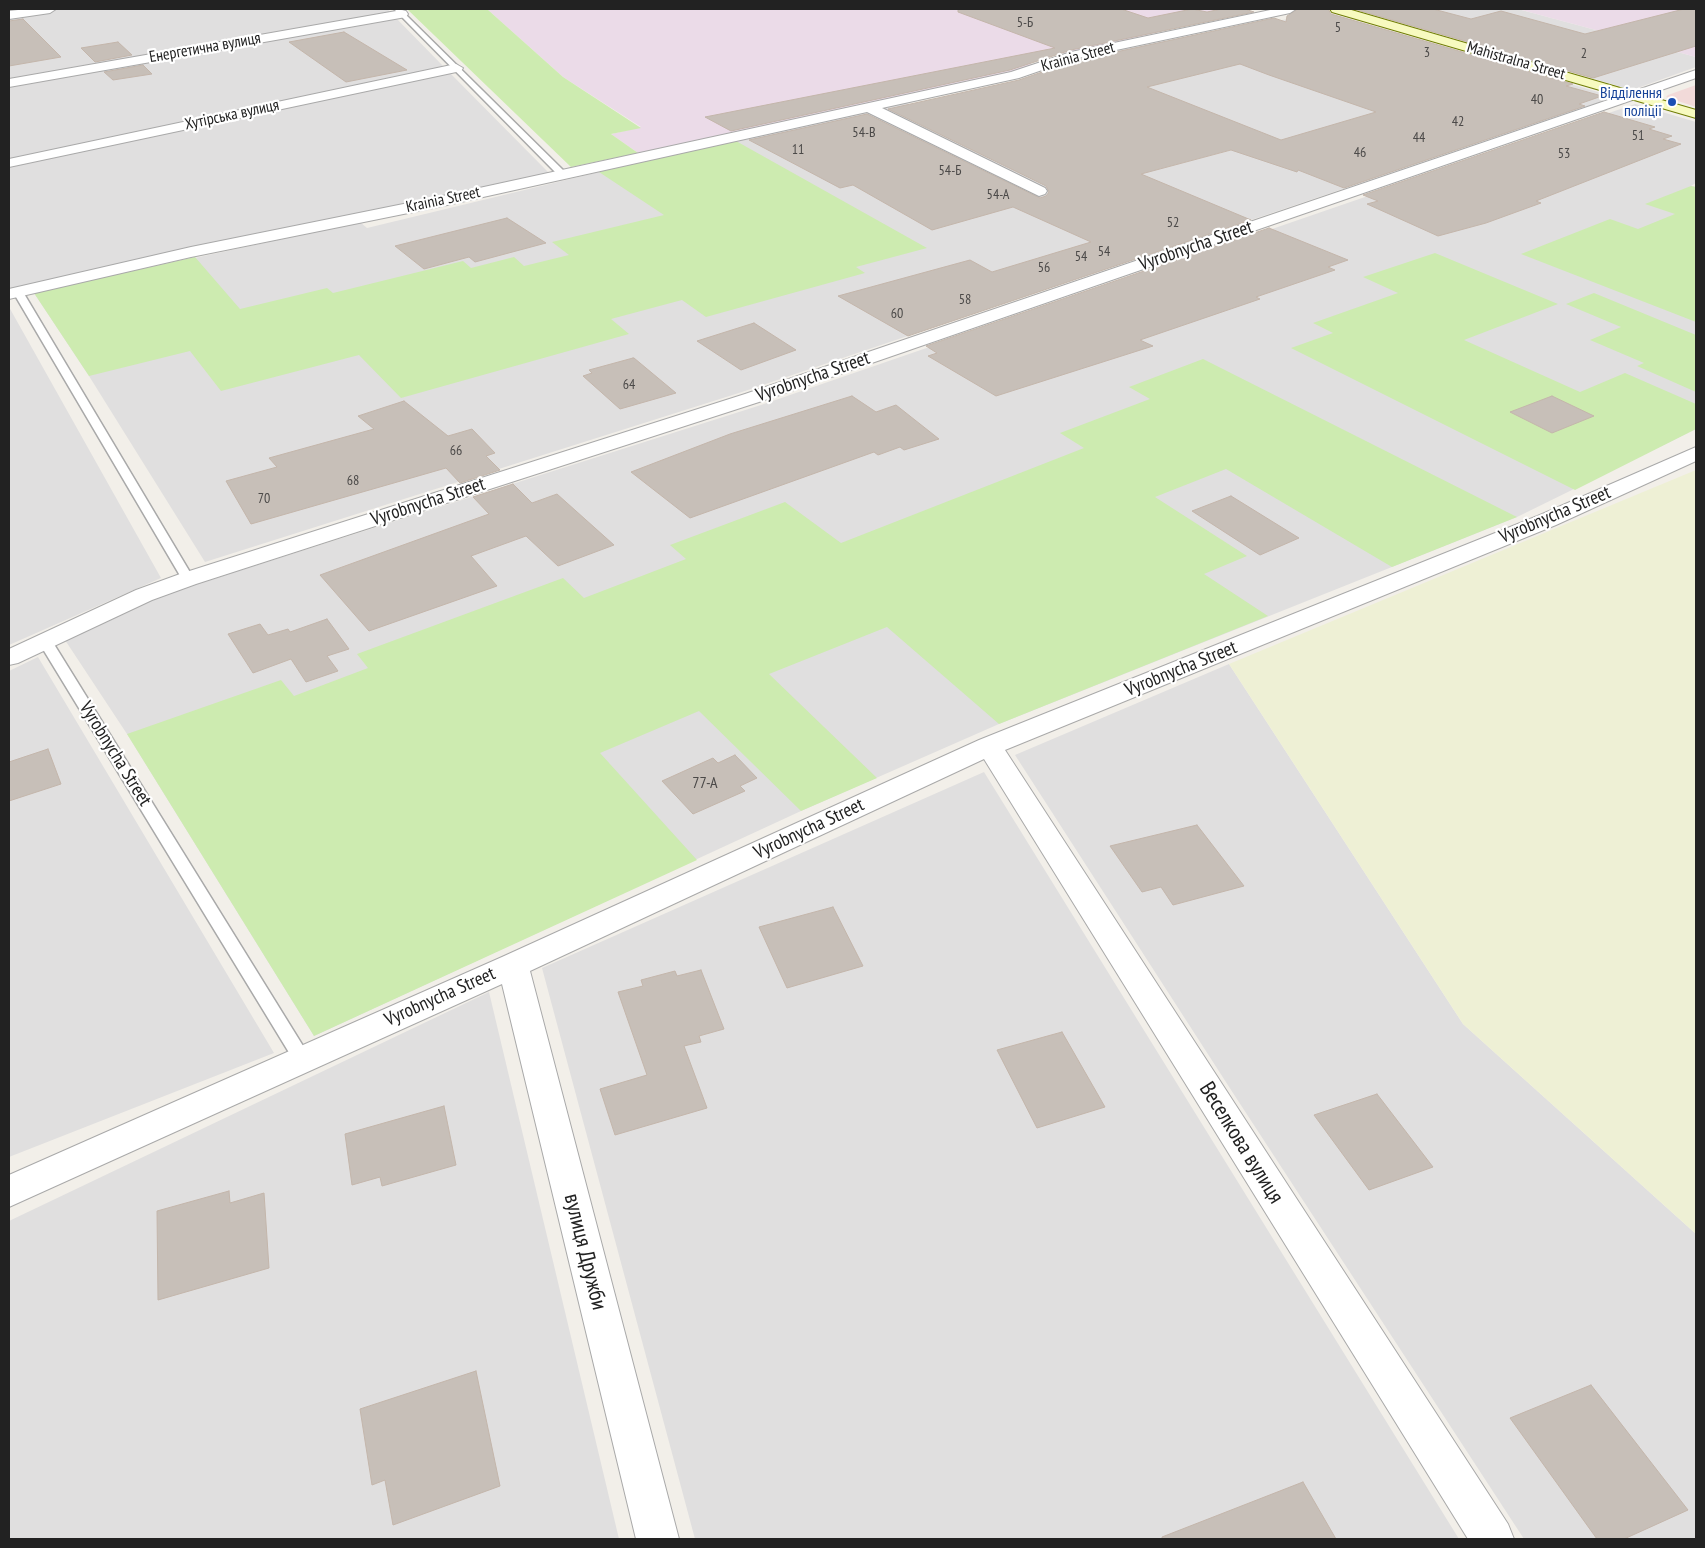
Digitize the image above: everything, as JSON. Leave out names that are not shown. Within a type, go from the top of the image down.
[{"type":"street","points":[[9,15],[50,9]]},
{"type":"street","name":"Krainia Street","points":[[13,293],[191,252],[438,202],[1014,75],[1071,56],[1290,9]]},
{"type":"street","name":"Mahistralna Street","points":[[1336,9],[1696,114]]},
{"type":"street","name":"Енергетична вулиця","points":[[9,83],[400,11]]},
{"type":"street","name":"Хутірська вулиця","points":[[9,163],[456,68]]},
{"type":"street","name":"Vyrobnycha Street","points":[[45,641],[144,595],[188,579],[752,398],[1696,74]]},
{"type":"street","points":[[868,107],[1039,192]]},
{"type":"street","name":"Vyrobnycha Street","points":[[302,1059],[512,965],[989,746],[1548,520],[1696,453]]},
{"type":"street","points":[[9,658],[45,641]]},
{"type":"street","name":"Веселкова вулиця","points":[[989,746],[1493,1539]]},
{"type":"street","name":"вулиця Дружби","points":[[512,965],[658,1539]]},
{"type":"street","points":[[9,1192],[302,1059]]},
{"type":"lane","points":[[400,11],[562,174]]},
{"type":"lane","points":[[13,293],[188,579]]},
{"type":"lane","name":"Vyrobnycha Street","points":[[45,641],[302,1059]]},
{"type":"shaded area","points":[[61,9],[387,9],[392,13],[9,80],[9,17]]},
{"type":"shaded area","points":[[487,9],[1252,9],[1122,41],[1025,61],[1034,65],[1009,73],[638,153],[611,134],[641,127],[563,77]]},
{"type":"shaded area","points":[[1355,9],[1518,9],[1696,57],[1696,67],[1632,90]]},
{"type":"shaded area","points":[[1518,9],[1696,9],[1696,57]]},
{"type":"shaded area","points":[[1329,13],[1615,97],[742,392],[205,562],[89,376],[34,293],[360,222],[367,228],[599,172],[907,103],[1085,188],[1275,139],[1057,65],[1078,58],[1242,26]]},
{"type":"shaded area","points":[[395,17],[444,67],[9,159],[9,85]]},
{"type":"shaded area","points":[[449,72],[549,173],[434,199],[188,249],[9,290],[9,166]]},
{"type":"shaded area","points":[[1696,85],[1696,107],[1666,97],[1668,95]]},
{"type":"shaded area","points":[[1635,104],[1696,122],[1696,183],[1691,186],[1696,187],[1696,429],[1517,517],[999,724],[801,811],[314,1036],[127,734],[65,640],[150,599],[761,405]]},
{"type":"shaded area","points":[[9,307],[161,578],[9,645]]},
{"type":"shaded area","points":[[38,657],[274,1053],[9,1157],[9,671]]},
{"type":"shaded area","points":[[1229,664],[1463,1024],[1696,1234],[1696,1539],[1524,1539],[1015,755]]},
{"type":"shaded area","points":[[984,772],[1459,1539],[695,1539],[542,968]]},
{"type":"shaded area","points":[[489,992],[619,1539],[9,1539],[9,1221]]},
{"type":"green space","points":[[407,9],[487,9],[563,77],[641,128],[611,134],[638,153],[571,167]]},
{"type":"green space","points":[[736,141],[927,248],[856,267],[865,273],[706,317],[682,300],[611,319],[629,334],[401,398],[359,355],[221,391],[190,351],[89,376],[34,293],[195,257],[240,309],[327,288],[333,293],[463,261],[471,268],[514,257],[524,266],[569,255],[552,242],[664,215],[599,172]]},
{"type":"green space","points":[[1691,186],[1696,187],[1696,322],[1521,254],[1610,219],[1638,229],[1675,214],[1645,204]]},
{"type":"green space","points":[[1435,253],[1558,304],[1464,340],[1580,392],[1625,373],[1696,404],[1696,429],[1575,490],[1291,348],[1333,333],[1313,323],[1398,293],[1363,277]]},
{"type":"green space","points":[[1594,293],[1696,335],[1696,392],[1637,366],[1644,363],[1590,340],[1621,327],[1566,304]]},
{"type":"green space","points":[[1203,359],[1517,517],[1392,567],[1226,469],[1155,497],[1247,556],[1204,574],[1268,616],[999,724],[887,627],[769,674],[877,778],[801,811],[699,711],[600,753],[697,860],[314,1036],[127,734],[281,680],[294,696],[368,668],[357,654],[563,578],[584,598],[686,559],[670,545],[785,502],[841,543],[1084,448],[1060,433],[1150,399],[1129,387]]},
{"type":"green space","points":[[1696,470],[1696,1234],[1463,1024],[1229,664]]},
{"type":"building","points":[[958,9],[1121,9],[1148,18],[1192,9],[1207,12],[1221,9],[1245,9],[1254,12],[1071,50],[1010,70],[731,131],[705,117],[1055,48],[958,12]]},
{"type":"building","points":[[1298,9],[1328,9],[1331,14],[1573,84],[1566,86],[1602,96],[1579,104],[1585,106],[1344,188],[1298,170],[1297,172],[1231,150],[1141,174],[1251,220],[908,336],[838,296],[970,260],[992,272],[1091,242],[1013,207],[932,230],[853,185],[840,188],[749,140],[867,114],[1040,198],[1046,196],[1049,192],[1046,186],[888,109],[1019,80],[1074,61],[1274,18],[1286,22],[1287,16]],"holes":[[[1240,64],[1376,112],[1281,140],[1147,87]]]},
{"type":"building","points":[[1354,9],[1433,9],[1471,19],[1501,11],[1585,34],[1684,9],[1696,9],[1696,46],[1593,78]]},
{"type":"building","points":[[23,19],[61,57],[9,66],[9,21]]},
{"type":"building","points":[[344,32],[407,70],[346,82],[289,42]]},
{"type":"building","points":[[118,42],[132,55],[95,62],[81,48]]},
{"type":"building","points":[[143,65],[152,74],[113,80],[104,72]]},
{"type":"building","points":[[1604,112],[1655,127],[1649,129],[1672,136],[1663,139],[1681,144],[1536,201],[1541,203],[1486,223],[1438,236],[1367,204],[1378,201],[1363,195]]},
{"type":"building","points":[[507,218],[546,243],[475,262],[469,257],[424,269],[395,246]]},
{"type":"building","points":[[1269,228],[1348,260],[1328,267],[1335,270],[1256,297],[1260,299],[1140,340],[1153,346],[996,396],[928,356],[937,353],[926,346]]},
{"type":"building","points":[[754,323],[796,350],[741,370],[697,341]]},
{"type":"building","points":[[634,358],[676,393],[620,409],[583,376],[592,373],[589,370]]},
{"type":"building","points":[[852,396],[876,412],[896,405],[939,439],[904,450],[900,447],[878,455],[874,452],[690,518],[631,472],[730,434]]},
{"type":"building","points":[[1552,396],[1594,416],[1552,433],[1510,412]]},
{"type":"building","points":[[404,401],[448,436],[472,429],[495,453],[486,456],[500,470],[460,483],[446,468],[251,524],[226,481],[277,467],[269,458],[374,429],[358,416]]},
{"type":"building","points":[[513,484],[532,503],[557,494],[614,545],[558,566],[526,536],[471,556],[497,586],[369,631],[320,575],[489,514],[473,497]]},
{"type":"building","points":[[1231,496],[1299,538],[1260,555],[1192,511]]},
{"type":"building","points":[[327,619],[349,649],[327,656],[338,671],[306,682],[291,659],[253,673],[228,634],[260,624],[268,635],[288,629],[290,632]]},
{"type":"building","points":[[48,749],[61,784],[9,801],[9,762]]},
{"type":"building","points":[[735,755],[757,778],[740,786],[745,791],[693,814],[662,781],[713,758],[718,763]]},
{"type":"building","points":[[1197,825],[1244,886],[1173,905],[1161,887],[1142,892],[1110,846]]},
{"type":"building","points":[[833,907],[863,966],[787,988],[759,927]]},
{"type":"building","points":[[701,970],[724,1029],[699,1036],[701,1042],[684,1046],[707,1108],[615,1135],[600,1089],[647,1075],[618,992],[643,986],[641,980],[675,971],[677,976]]},
{"type":"building","points":[[1062,1032],[1105,1107],[1037,1128],[997,1050]]},
{"type":"building","points":[[1377,1094],[1433,1167],[1369,1190],[1314,1115]]},
{"type":"building","points":[[444,1106],[456,1165],[382,1186],[380,1177],[352,1185],[345,1134]]},
{"type":"building","points":[[229,1191],[230,1203],[264,1193],[269,1268],[158,1300],[157,1211]]},
{"type":"building","points":[[476,1371],[500,1486],[393,1525],[385,1480],[372,1485],[360,1409]]},
{"type":"building","points":[[1591,1385],[1688,1510],[1624,1539],[1597,1539],[1510,1418]]},
{"type":"building","points":[[1303,1482],[1336,1539],[1162,1539],[1162,1537]]},
{"type":"place","name":"Відділення поліції","points":[[1672,102]]}]
